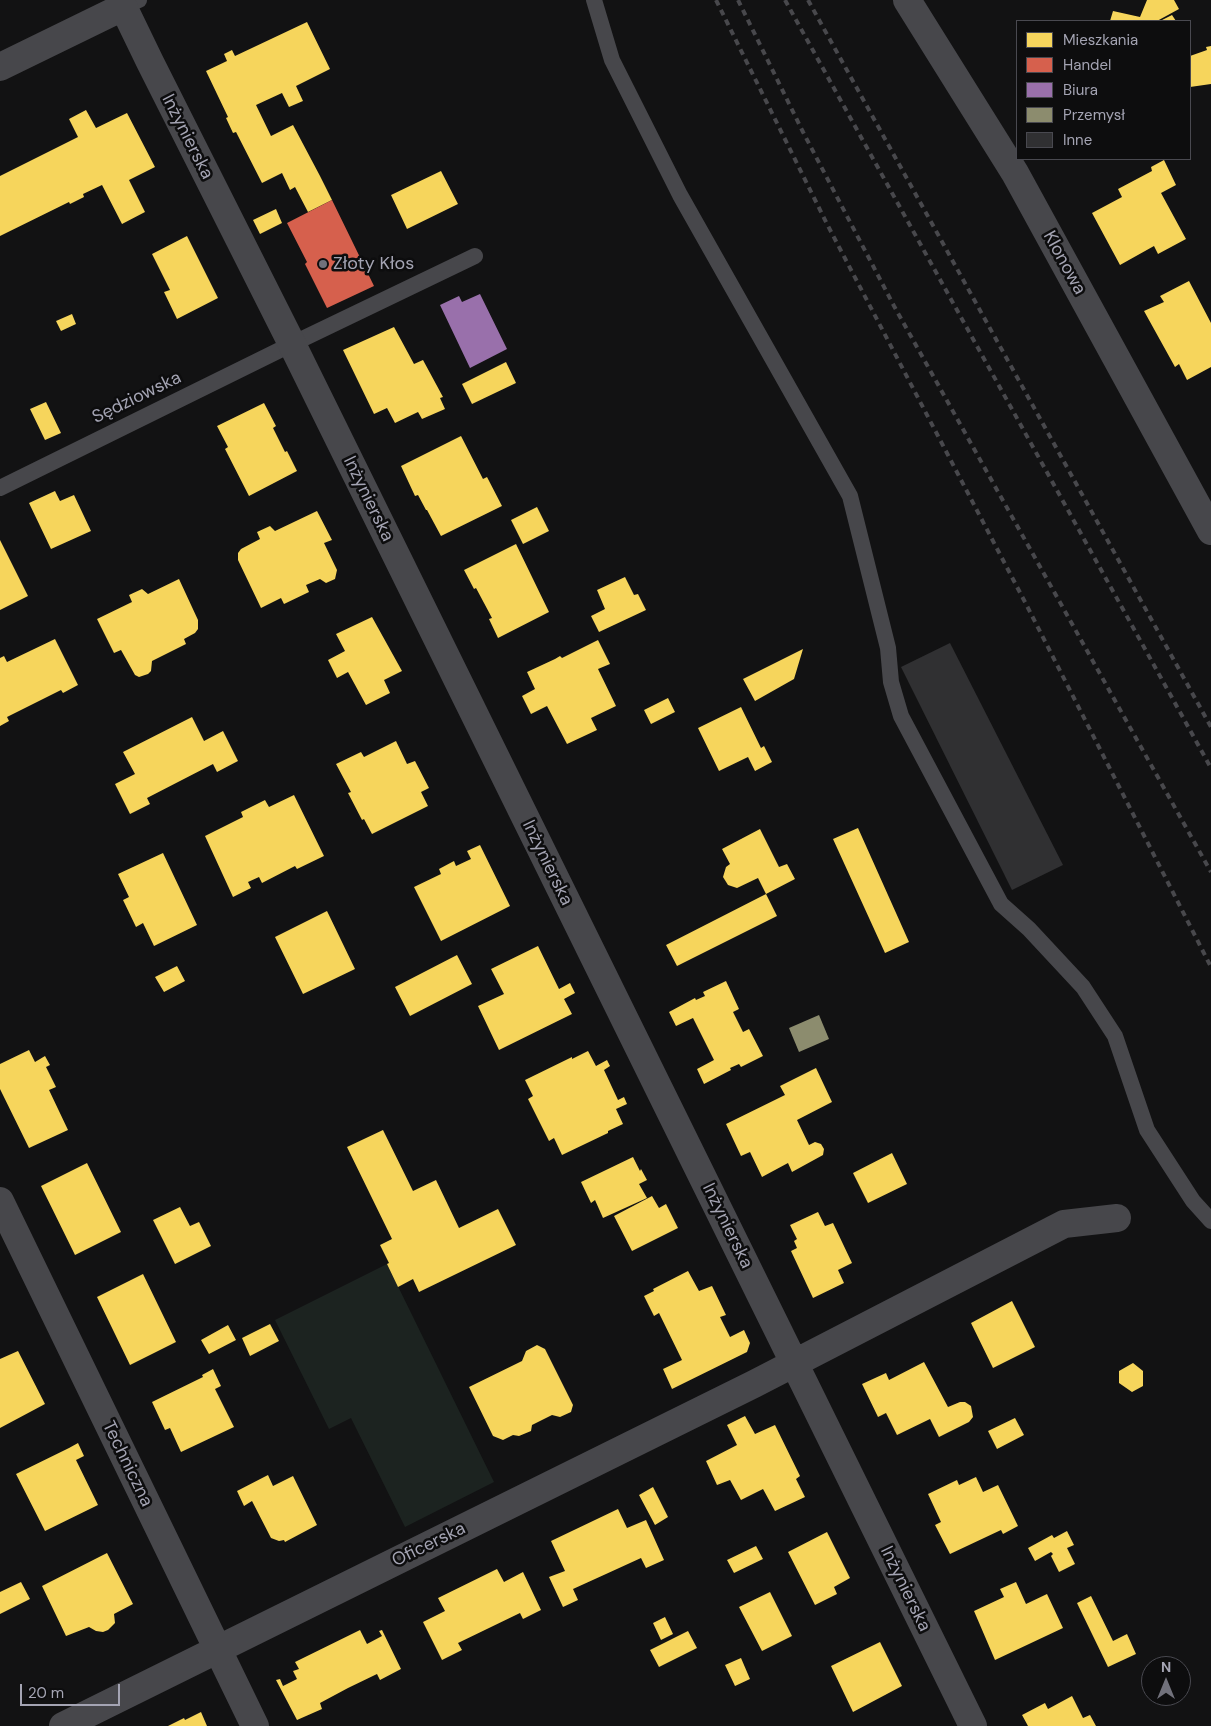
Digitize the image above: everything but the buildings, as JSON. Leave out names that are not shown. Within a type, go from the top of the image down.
[{"type":"street","name":"Klonowa","points":[[907,0],[1015,173],[1211,531]]},
{"type":"street","points":[[0,67],[127,2]]},
{"type":"street","name":"Inżynierska","points":[[127,2],[292,344],[973,1726]]},
{"type":"street","name":"Techniczna","points":[[0,1201],[255,1726]]},
{"type":"street","name":"Oficerska","points":[[62,1726],[794,1363],[1064,1224],[1117,1218]]},
{"type":"lane","points":[[594,0],[612,60],[680,195],[850,496],[888,648],[891,682],[901,716],[1001,904],[1029,929],[1083,987],[1115,1036],[1147,1130],[1193,1201],[1211,1221]]},
{"type":"lane","name":"Sędziowska","points":[[0,488],[474,256]]},
{"type":"shaded area","points":[[387,1264],[494,1482],[405,1527],[351,1418],[329,1429],[275,1320]]},
{"type":"railway","points":[[716,0],[827,224],[1026,604],[1211,967]]},
{"type":"railway","points":[[738,0],[803,132],[894,306],[1211,872]]},
{"type":"railway","points":[[785,0],[1211,768]]},
{"type":"railway","points":[[808,0],[1211,727]]},
{"type":"place","name":"Złoty Kłos","points":[[323,264]]}]
